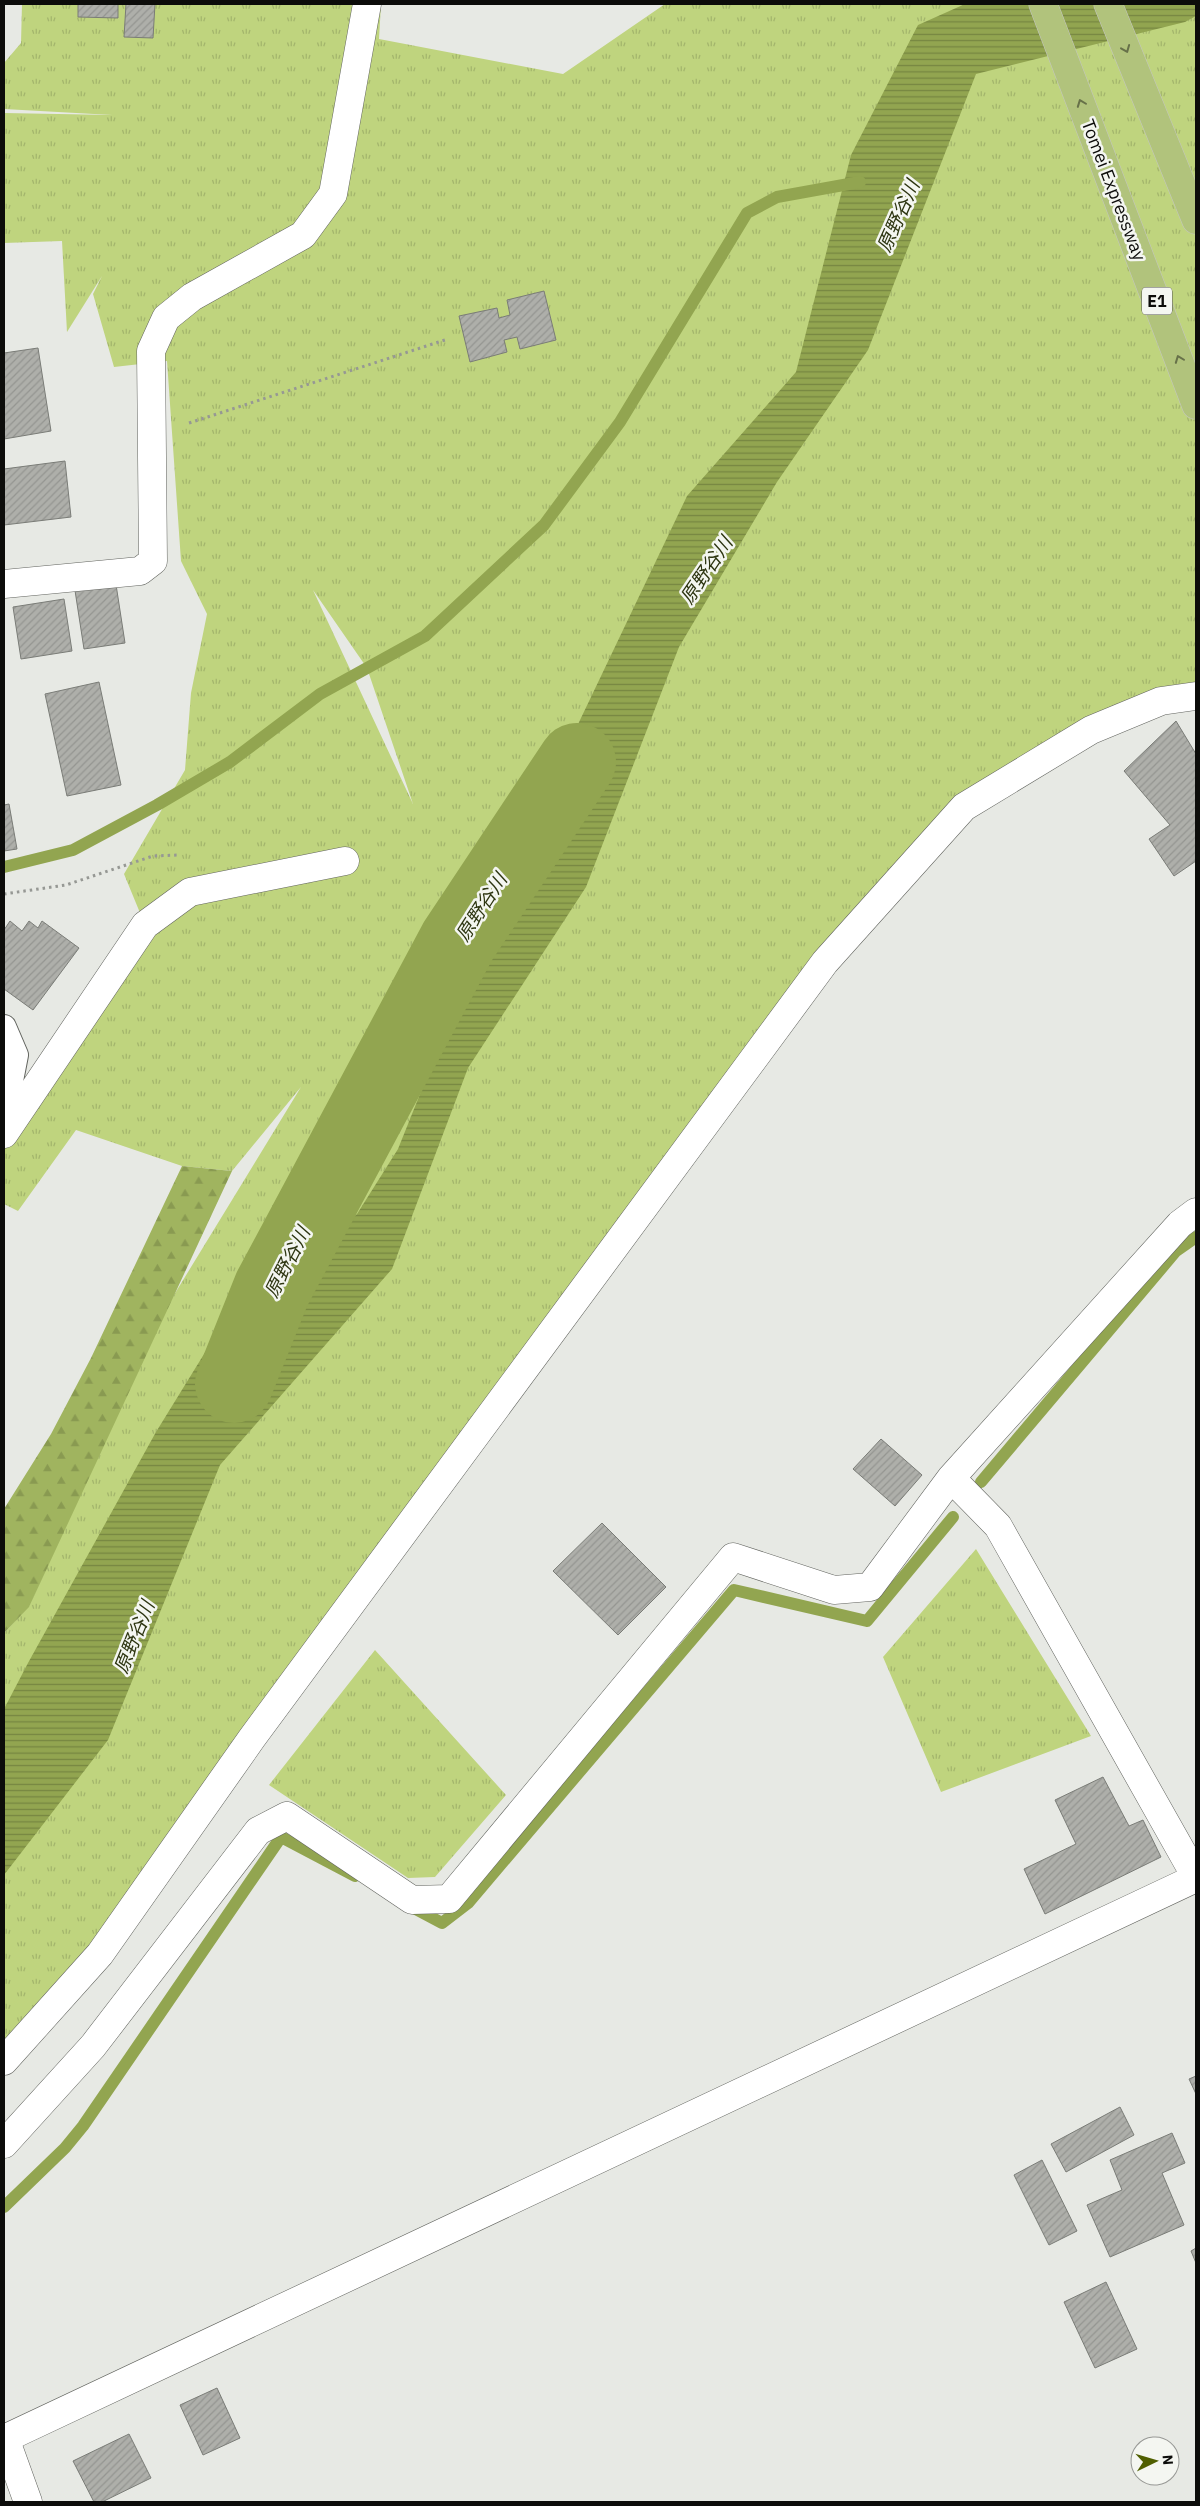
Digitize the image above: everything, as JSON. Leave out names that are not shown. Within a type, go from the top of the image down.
[{"type":"highway","name":"Tomei Expressway","points":[[1043,4],[1196,405]]},
{"type":"highway","points":[[1108,4],[1196,220]]},
{"type":"street","points":[[4,584],[140,571],[153,561],[152,351],[166,318],[192,297],[303,235],[333,194],[367,4]]},
{"type":"street","points":[[4,2061],[100,1954],[258,1730],[825,962],[964,806],[1091,730],[1161,701],[1196,696]]},
{"type":"street","points":[[4,1134],[145,925],[190,892],[345,861]]},
{"type":"street","points":[[4,2144],[94,2046],[258,1831],[287,1816],[412,1900],[449,1899],[733,1557],[834,1590],[870,1587],[951,1478],[1180,1224],[1196,1212]]},
{"type":"street","points":[[28,2502],[4,2438],[1196,1878],[998,1526],[951,1478]]},
{"type":"lane","points":[[4,1027],[16,1055],[10,1086],[4,1098]]},
{"type":"path","points":[[152,434],[448,339]]},
{"type":"path","points":[[4,894],[66,885],[153,856],[181,855]]},
{"type":"green space","points":[[22,4],[381,4],[379,39],[563,74],[665,4],[1196,4],[1196,695],[1182,698],[964,807],[780,1022],[109,1940],[4,2051],[4,1633],[29,1606],[166,1308],[301,1087],[232,1171],[182,1166],[76,1130],[18,1211],[4,1204],[4,1133],[145,925],[124,874],[185,770],[191,693],[207,614],[181,561],[167,361],[114,367],[93,294],[102,276],[67,332],[62,241],[4,243],[4,113],[112,115],[4,109],[4,63],[21,43]],"holes":[[[313,590],[367,668],[413,804]]]},
{"type":"green space","points":[[182,1166],[232,1171],[29,1607],[4,1633],[4,1509],[51,1434],[91,1358]]},
{"type":"green space","points":[[976,1549],[1091,1736],[941,1792],[883,1657]]},
{"type":"green space","points":[[375,1650],[506,1795],[435,1877],[408,1878],[269,1785]]},
{"type":"water","points":[[965,4],[1196,4],[1196,16],[1185,22],[976,74],[868,350],[777,482],[679,647],[586,887],[468,1068],[392,1269],[220,1465],[108,1740],[4,1875],[4,1709],[156,1432],[217,1333],[357,1214],[398,1149],[517,852],[687,496],[796,372],[851,155],[918,25]]},
{"type":"building","points":[[78,4],[118,4],[118,18],[78,17]]},
{"type":"building","points":[[126,4],[155,4],[153,38],[124,37]]},
{"type":"building","points":[[544,291],[556,340],[520,349],[517,337],[504,340],[507,352],[470,362],[459,316],[497,308],[499,318],[510,315],[507,300]]},
{"type":"building","points":[[38,348],[51,431],[4,439],[4,353]]},
{"type":"building","points":[[65,461],[71,517],[4,525],[4,469]]},
{"type":"building","points":[[115,578],[125,643],[84,649],[74,584]]},
{"type":"building","points":[[64,599],[72,651],[21,659],[13,607]]},
{"type":"building","points":[[99,682],[121,785],[67,796],[45,694]]},
{"type":"building","points":[[1176,721],[1196,754],[1196,861],[1174,876],[1149,839],[1170,825],[1124,771]]},
{"type":"building","points":[[9,804],[17,849],[4,851],[4,805]]},
{"type":"building","points":[[10,921],[22,931],[29,921],[38,928],[42,921],[79,948],[33,1010],[4,989],[4,930]]},
{"type":"building","points":[[881,1439],[922,1475],[895,1506],[853,1469]]},
{"type":"building","points":[[602,1523],[666,1587],[618,1635],[553,1571]]},
{"type":"building","points":[[1103,1777],[1129,1826],[1143,1820],[1161,1857],[1045,1914],[1024,1869],[1076,1844],[1055,1800]]},
{"type":"building","points":[[1196,2076],[1196,2094],[1189,2079]]},
{"type":"building","points":[[1120,2107],[1134,2135],[1066,2172],[1051,2144]]},
{"type":"building","points":[[1172,2133],[1185,2163],[1162,2173],[1184,2225],[1110,2257],[1087,2205],[1122,2190],[1110,2160]]},
{"type":"building","points":[[1042,2160],[1077,2231],[1049,2245],[1014,2175]]},
{"type":"building","points":[[1196,2248],[1196,2263],[1191,2251]]},
{"type":"building","points":[[1106,2282],[1137,2349],[1095,2368],[1064,2302]]},
{"type":"building","points":[[217,2388],[240,2438],[203,2455],[180,2405]]},
{"type":"building","points":[[129,2434],[151,2478],[102,2502],[94,2502],[73,2461]]},
{"type":"waterway","points":[[4,867],[73,850],[157,805],[230,762],[320,694],[425,636],[544,525],[620,422],[747,213],[777,197],[860,182]]},
{"type":"waterway","name":"原野谷川","points":[[234,1384],[272,1289],[458,941],[577,762]]},
{"type":"waterway","points":[[981,1482],[1176,1251],[1196,1237]]},
{"type":"waterway","points":[[410,1906],[442,1923],[468,1903],[734,1590],[867,1621],[953,1517]]},
{"type":"waterway","points":[[4,2207],[65,2148],[83,2126],[281,1837],[355,1876]]}]
